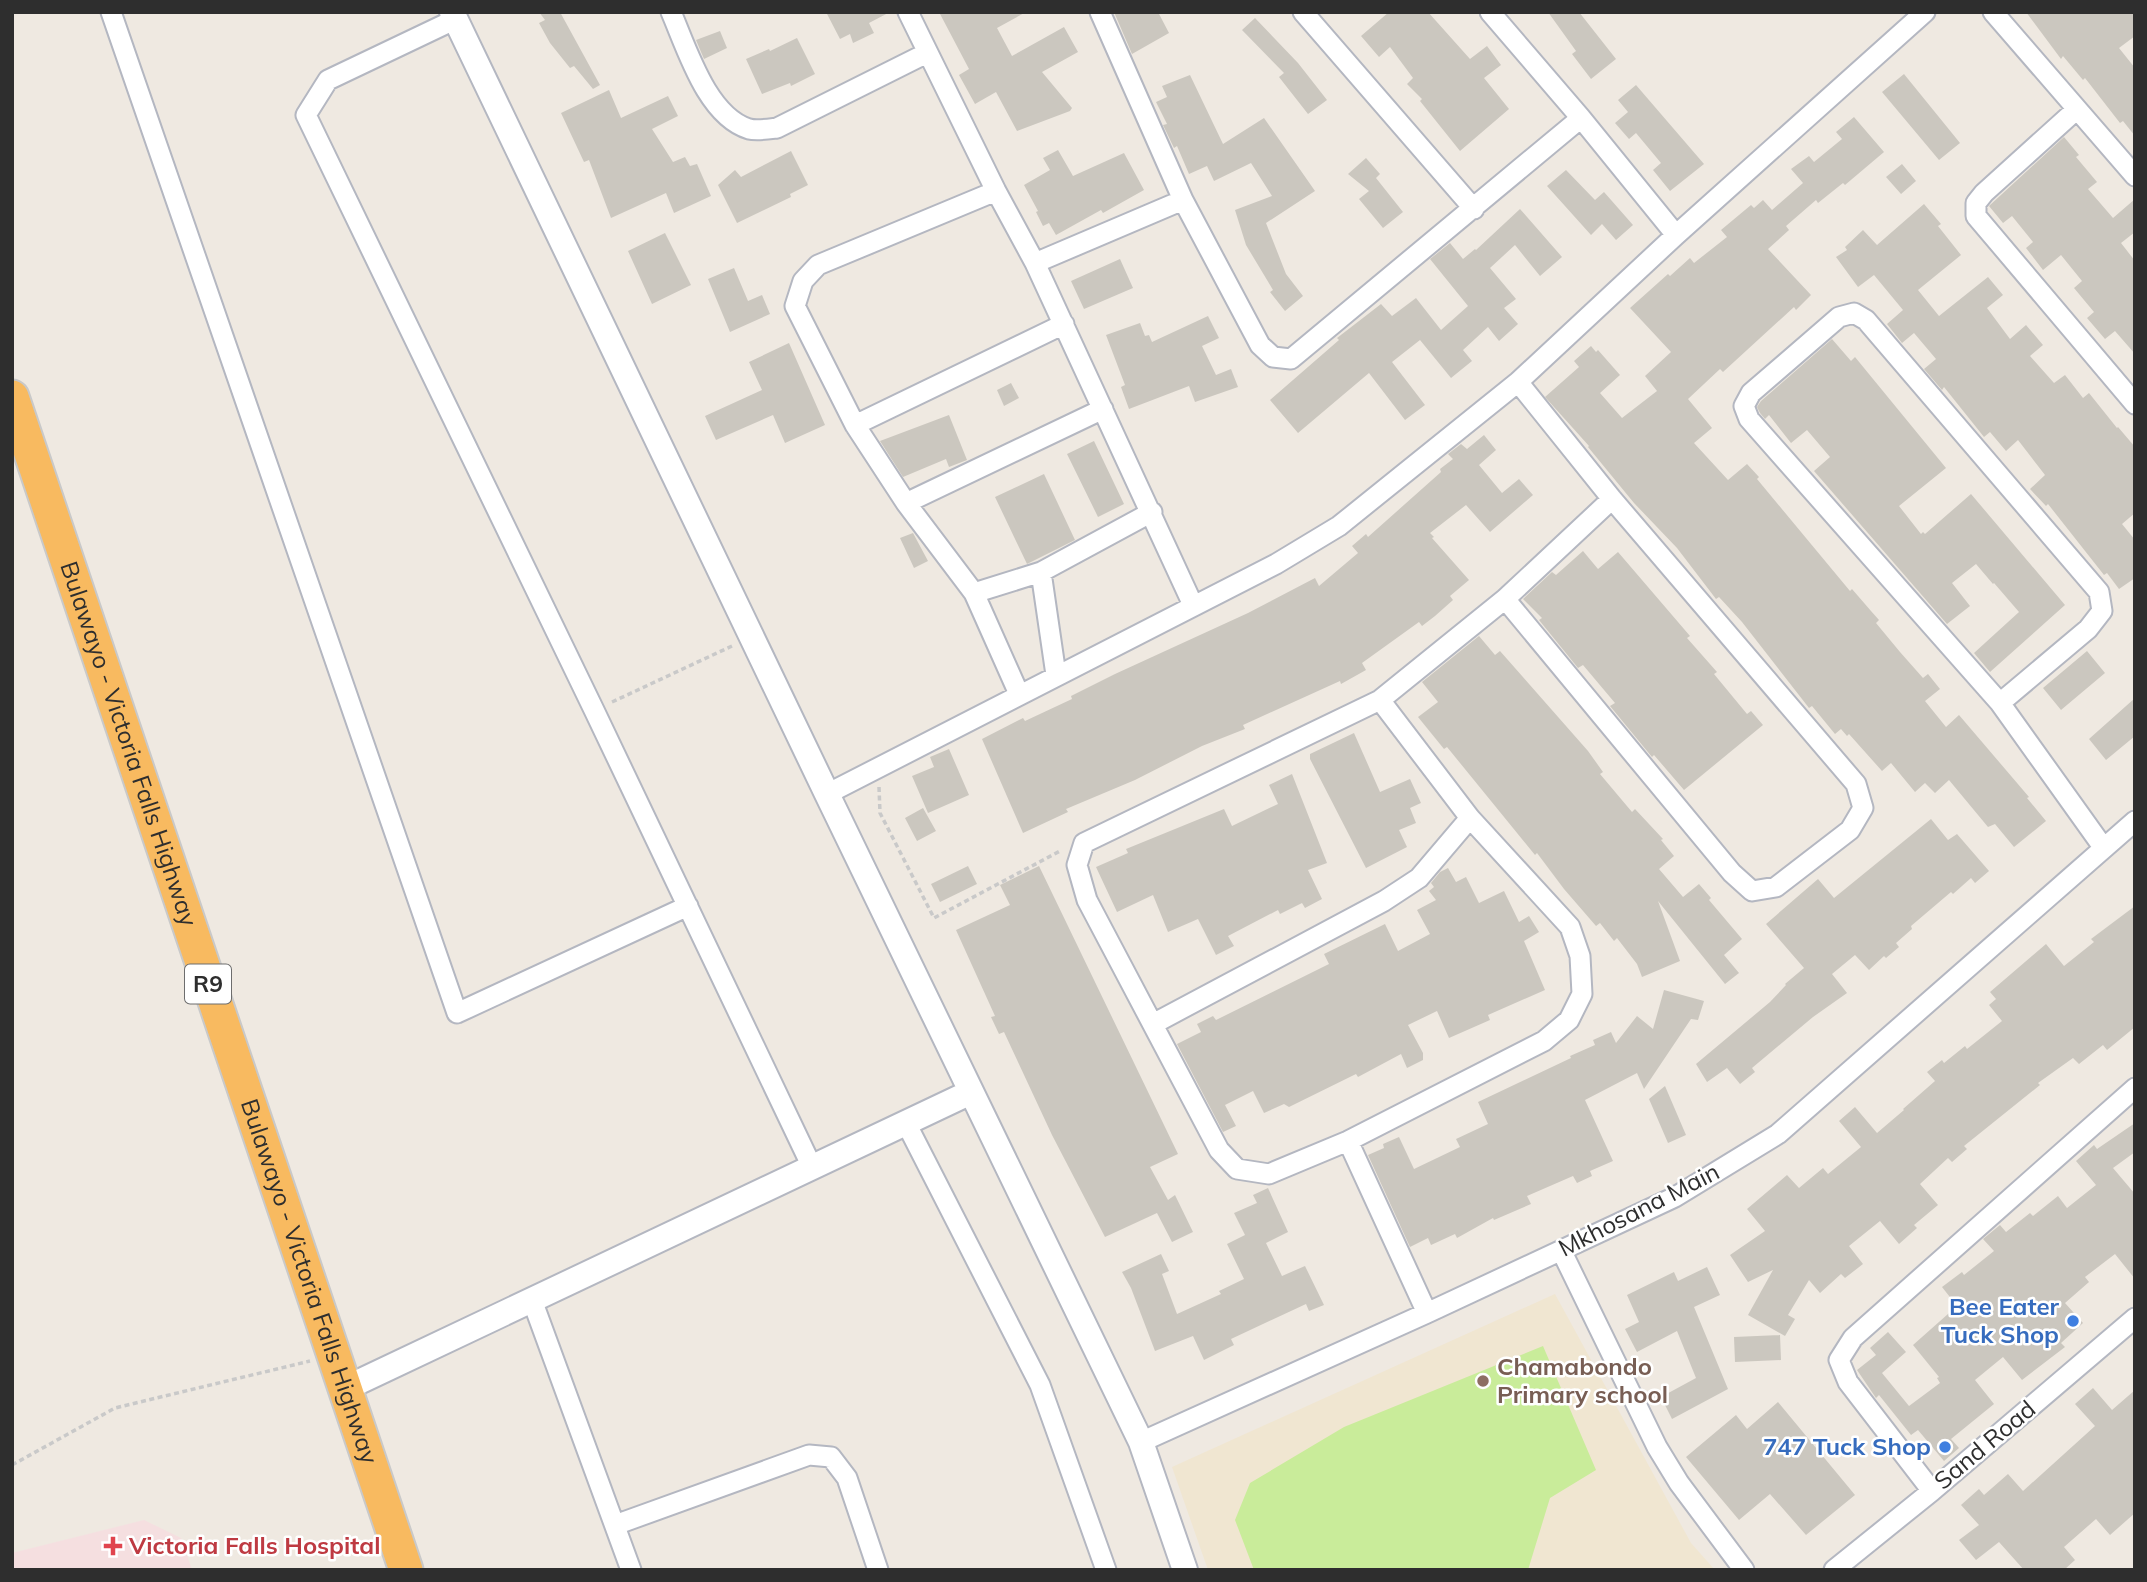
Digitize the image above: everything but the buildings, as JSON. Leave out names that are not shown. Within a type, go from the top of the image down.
[{"type":"highway","name":"Bulawayo - Victoria Falls Highway","points":[[12,397],[406,1570]]},
{"type":"street","points":[[111,12],[457,1013],[688,906]]},
{"type":"street","points":[[671,12],[705,89],[725,115],[750,130],[777,128],[928,53]]},
{"type":"street","points":[[908,12],[996,191],[1035,263],[1193,605]]},
{"type":"street","points":[[1100,12],[1183,200],[1261,345],[1273,357],[1291,359],[1581,118]]},
{"type":"street","points":[[1303,12],[1474,209]]},
{"type":"street","points":[[1490,12],[1676,235]]},
{"type":"street","points":[[827,794],[1276,564],[1339,526],[1518,383],[1676,235],[1925,12]]},
{"type":"street","points":[[1993,12],[2135,176]]},
{"type":"street","points":[[812,1167],[306,115],[327,80],[454,16],[1141,1442],[1185,1570]]},
{"type":"street","points":[[2077,109],[1984,193],[1976,203],[1976,216],[2133,400]]},
{"type":"street","points":[[996,191],[818,265],[803,281],[795,306],[855,425],[906,503],[974,593],[1019,694]]},
{"type":"street","points":[[1035,263],[1183,200]]},
{"type":"street","points":[[2000,703],[2088,629],[2102,611],[2099,592],[1866,320],[1854,313],[1839,317],[1751,393],[1744,406],[1749,419],[2000,703],[2104,847]]},
{"type":"street","points":[[855,425],[1064,324]]},
{"type":"street","points":[[1505,599],[1732,873],[1752,891],[1776,887],[1850,830],[1863,808],[1856,785],[1612,499],[1518,383]]},
{"type":"street","points":[[906,503],[1103,409]]},
{"type":"street","points":[[1380,700],[1470,818],[1570,927],[1580,956],[1582,994],[1569,1020],[1544,1041],[1348,1141],[1269,1174],[1237,1170],[1219,1150],[1087,900],[1077,864],[1084,844],[1380,700],[1505,599],[1612,499]]},
{"type":"street","points":[[974,593],[1041,572],[1152,513]]},
{"type":"street","points":[[1041,572],[1056,675]]},
{"type":"street","points":[[1153,1024],[1384,901],[1419,878],[1470,818]]},
{"type":"street","name":"Mkhosana Main","points":[[1141,1442],[1675,1197],[1778,1134],[2135,821]]},
{"type":"street","points":[[1932,1491],[1848,1382],[1839,1360],[1853,1338],[2135,1088]]},
{"type":"street","points":[[344,1389],[971,1092]]},
{"type":"street","points":[[906,1123],[1040,1385],[1106,1570]]},
{"type":"street","points":[[1348,1141],[1427,1313]]},
{"type":"street","points":[[1561,1250],[1657,1447],[1679,1483],[1744,1570]]},
{"type":"street","points":[[532,1300],[631,1570]]},
{"type":"street","name":"Sand Road","points":[[1834,1570],[1932,1491],[2135,1318]]},
{"type":"street","points":[[615,1525],[809,1455],[831,1457],[846,1478],[878,1570]]},
{"type":"path","points":[[594,710],[752,637]]},
{"type":"path","points":[[874,768],[878,781],[880,813],[934,918],[1057,852],[1084,844]]},
{"type":"path","points":[[12,1465],[115,1408],[333,1355]]},
{"type":"shaded area","name":"Chamabondo Primary school","points":[[1555,1294],[1691,1543],[1715,1570],[1208,1570],[1172,1467]]},
{"type":"shaded area","name":"Victoria Falls Hospital","points":[[144,1520],[181,1538],[192,1570],[12,1570],[12,1553]]},
{"type":"green space","points":[[1543,1346],[1596,1470],[1550,1498],[1528,1570],[1254,1570],[1235,1520],[1250,1483],[1344,1427]]},
{"type":"place","name":"Bee Eater Tuck Shop","points":[[2073,1321]]},
{"type":"place","name":"Chamabondo Primary school","points":[[1483,1381]]},
{"type":"place","name":"747 Tuck Shop","points":[[1945,1447]]},
{"type":"place","name":"Victoria Falls Hospital","points":[[113,1546]]}]
